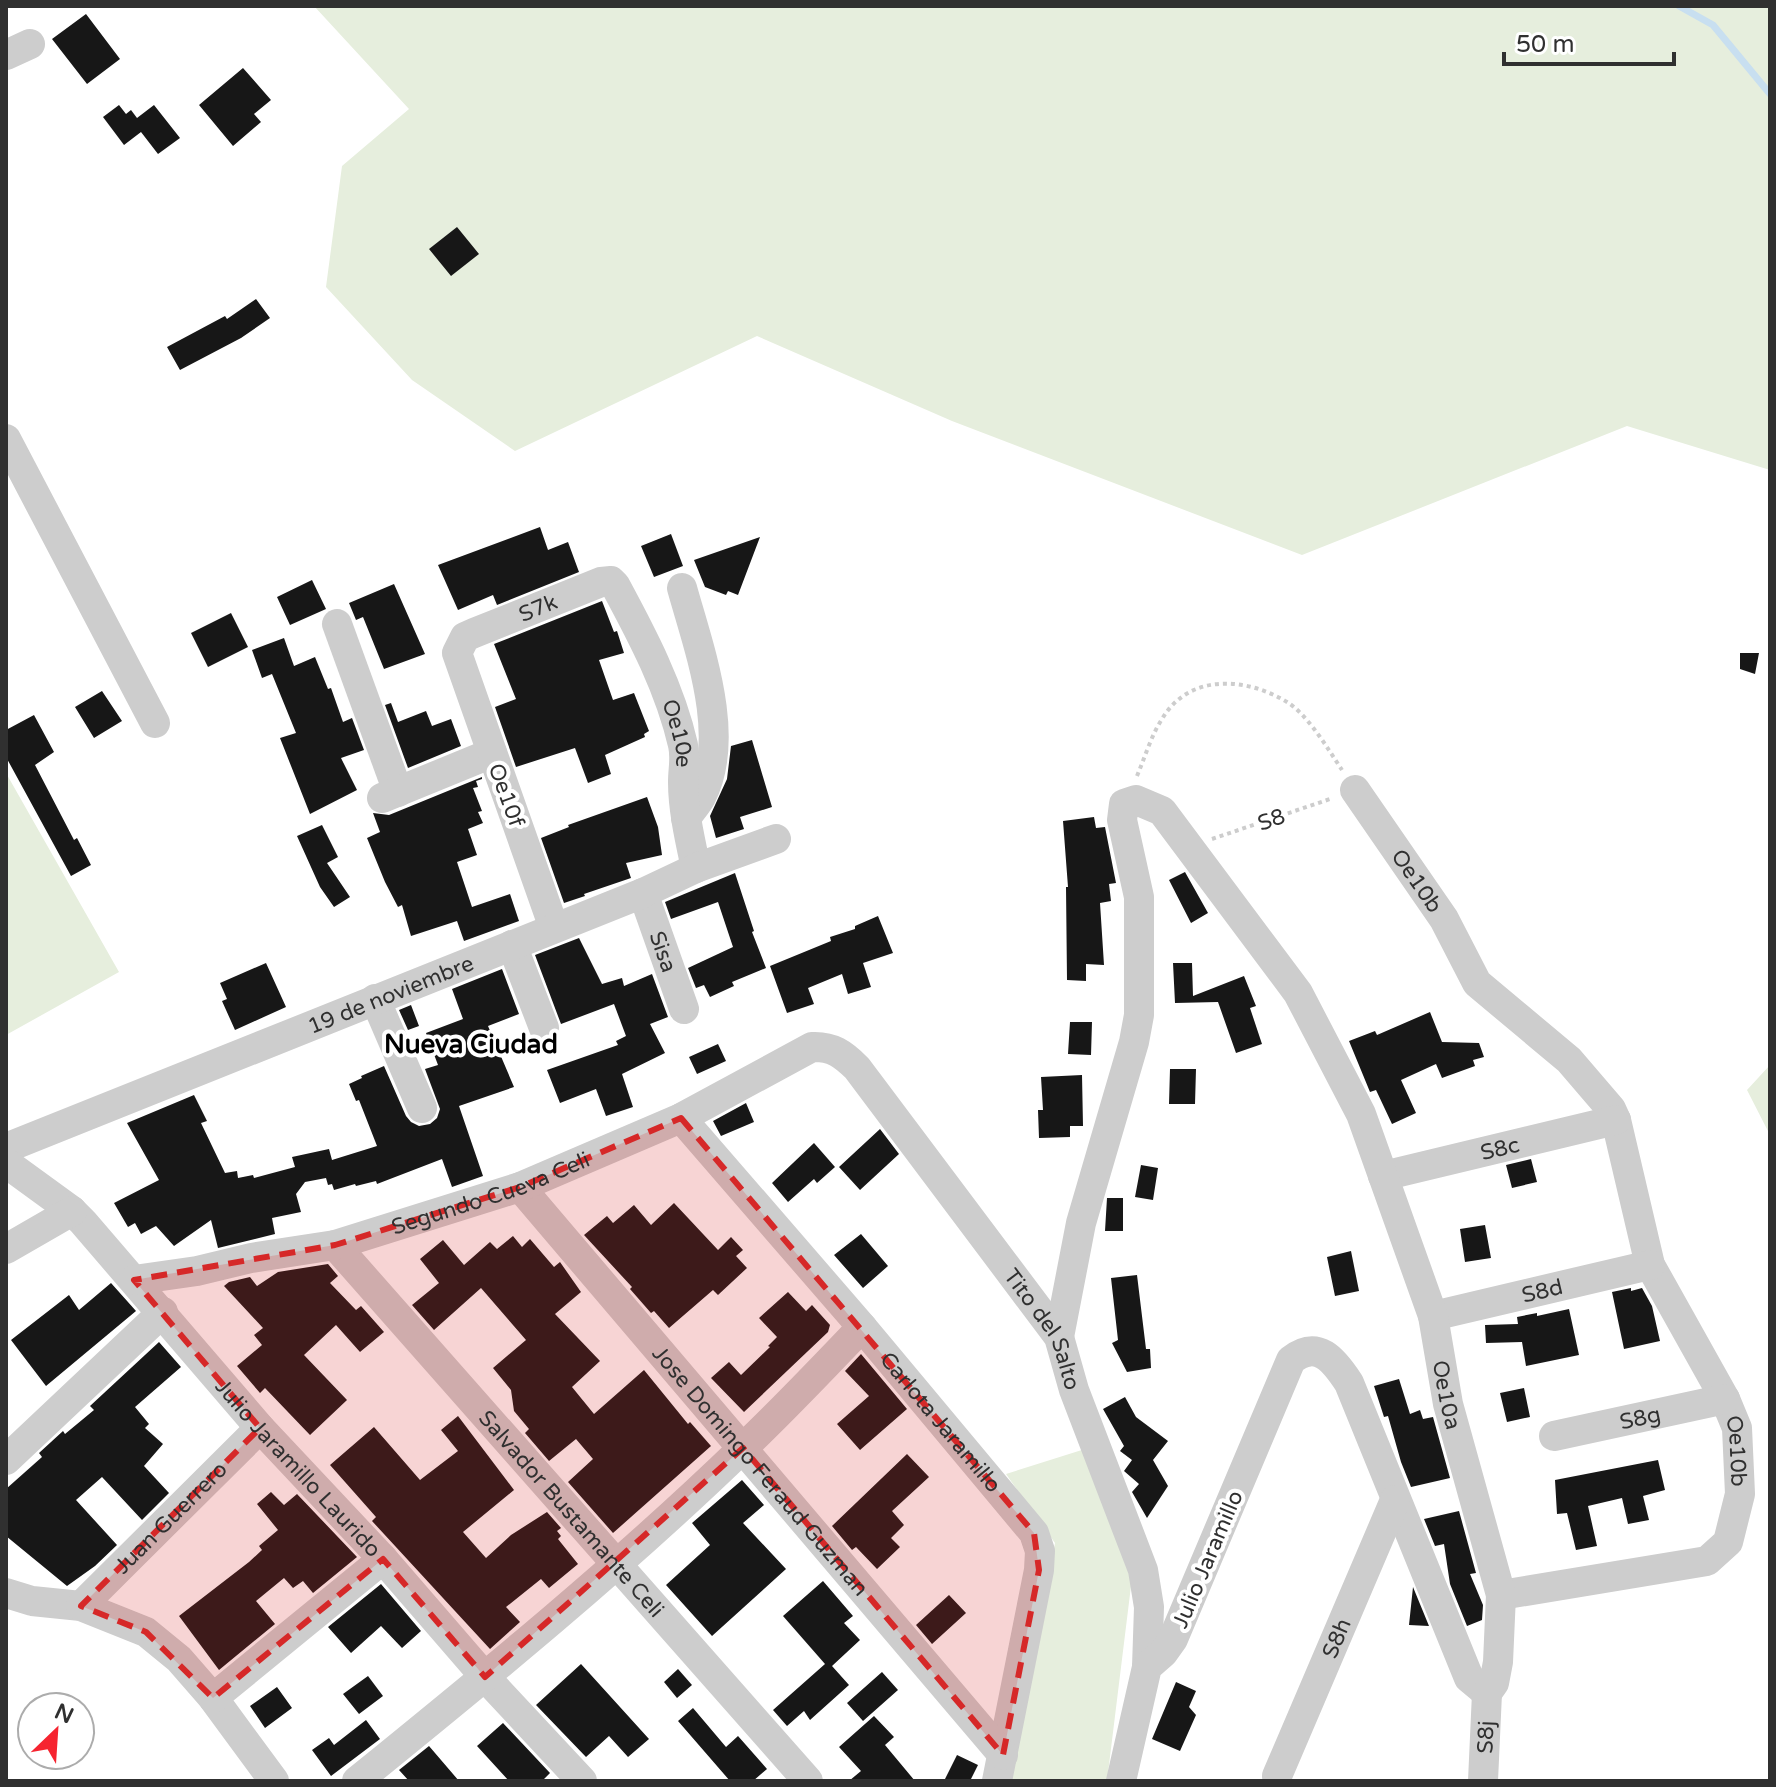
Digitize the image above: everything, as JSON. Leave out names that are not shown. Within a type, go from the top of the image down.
[{"type":"street","points":[[6,439],[155,723]]},
{"type":"street","name":"S7k","points":[[460,662],[457,653],[465,637],[601,582],[611,581],[615,585],[625,607]]},
{"type":"street","points":[[682,588],[706,681],[713,727],[708,776],[701,797],[686,818]]},
{"type":"street","name":"Oe10e","points":[[625,607],[664,682],[682,743],[686,818],[696,868]]},
{"type":"street","points":[[337,624],[390,795],[492,753]]},
{"type":"street","name":"Oe10f","points":[[460,662],[554,928]]},
{"type":"street","name":"Oe10b","points":[[1355,790],[1444,919],[1477,983],[1569,1060],[1611,1109],[1650,1265],[1725,1399],[1737,1428],[1740,1494],[1728,1542],[1707,1561],[1501,1595]]},
{"type":"street","name":"Oe10a","points":[[1124,804],[1136,800],[1162,811],[1298,993],[1361,1114],[1433,1316],[1448,1404],[1501,1595],[1498,1662],[1494,1683],[1487,1693]]},
{"type":"street","points":[[1059,1337],[1081,1223],[1134,1042],[1139,1015],[1139,897],[1122,820],[1124,804]]},
{"type":"street","name":"19 de noviembre","points":[[6,1148],[643,893],[696,868],[776,839]]},
{"type":"street","name":"Sisa","points":[[643,893],[684,1009]]},
{"type":"street","points":[[512,945],[544,1028]]},
{"type":"street","points":[[375,999],[422,1108]]},
{"type":"street","name":"Tito del Salto","points":[[825,1046],[837,1051],[857,1068],[1059,1337],[1074,1390],[1143,1570],[1149,1607],[1147,1667]]},
{"type":"street","name":"Segundo Cueva Celi","points":[[134,1280],[335,1245],[520,1187],[681,1118],[812,1047],[825,1046]]},
{"type":"street","name":"Carlota Jaramillo","points":[[681,1118],[862,1327],[1034,1533],[1040,1551],[1039,1570],[1000,1768]]},
{"type":"street","name":"S8c","points":[[1383,1176],[1616,1120]]},
{"type":"street","name":"Julio Jaramillo Laurido","points":[[6,1163],[72,1211],[163,1312],[260,1428],[383,1559],[485,1677],[582,1781]]},
{"type":"street","name":"Jose Domingo Feraud Guzman","points":[[520,1187],[743,1448],[1000,1768]]},
{"type":"street","points":[[6,1249],[72,1211]]},
{"type":"street","name":"Salvador Bustamante Celi","points":[[335,1245],[808,1781]]},
{"type":"street","name":"S8d","points":[[1433,1316],[1650,1265]]},
{"type":"street","points":[[6,1460],[163,1312]]},
{"type":"street","points":[[357,1781],[485,1677],[616,1564],[743,1448],[862,1327]]},
{"type":"street","name":"Julio Jaramillo","points":[[1121,1781],[1147,1667],[1173,1639],[1291,1360],[1302,1352],[1316,1351],[1335,1361],[1349,1383],[1395,1500]]},
{"type":"street","name":"S8g","points":[[1554,1436],[1725,1399]]},
{"type":"street","name":"Juan Guerrero","points":[[81,1606],[260,1428]]},
{"type":"street","points":[[1395,1500],[1469,1678],[1487,1693]]},
{"type":"street","name":"S8h","points":[[1277,1776],[1395,1500]]},
{"type":"street","points":[[213,1698],[383,1559]]},
{"type":"street","points":[[6,1593],[32,1601],[81,1606],[146,1632],[179,1659],[213,1698],[274,1781]]},
{"type":"street","name":"S8j","points":[[1483,1781],[1487,1693]]},
{"type":"path","points":[[1124,804],[1162,718],[1181,697],[1207,683],[1248,686],[1289,703],[1318,735],[1355,790]]},
{"type":"path","name":"S8","points":[[1187,848],[1355,790]]},
{"type":"highlighted area","points":[[681,1118],[1034,1533],[1039,1570],[1003,1755],[743,1448],[485,1677],[383,1559],[213,1698],[146,1632],[81,1606],[260,1428],[134,1280],[335,1245],[520,1187]]},
{"type":"green space","points":[[314,6],[1770,6],[1770,470],[1627,426],[1302,555],[952,421],[757,336],[515,451],[412,380],[326,287],[342,166],[409,109]]},
{"type":"green space","points":[[6,773],[119,972],[6,1035]]},
{"type":"green space","points":[[1770,1065],[1770,1135],[1747,1090]]},
{"type":"green space","points":[[1085,1449],[1132,1578],[1107,1781],[1009,1781],[1055,1543],[1006,1474]]},
{"type":"building","points":[[86,14],[120,59],[87,84],[52,39]]},
{"type":"building","points":[[243,68],[271,100],[254,114],[261,122],[233,146],[199,105]]},
{"type":"building","points":[[119,105],[126,114],[131,110],[137,118],[154,105],[180,138],[158,154],[141,132],[124,145],[103,117]]},
{"type":"building","points":[[457,227],[479,254],[451,276],[429,249]]},
{"type":"building","points":[[256,299],[270,318],[241,338],[180,370],[167,347],[225,316],[227,319]]},
{"type":"building","points":[[540,527],[548,550],[568,542],[579,572],[497,605],[493,595],[458,610],[438,565]]},
{"type":"building","points":[[671,534],[683,566],[654,577],[641,546]]},
{"type":"building","points":[[760,537],[738,595],[728,591],[726,595],[705,587],[694,560]]},
{"type":"building","points":[[312,580],[326,609],[290,625],[277,597]]},
{"type":"building","points":[[394,584],[425,654],[384,669],[363,617],[356,620],[349,603]]},
{"type":"building","points":[[602,601],[624,653],[599,660],[613,700],[634,693],[649,731],[644,734],[645,737],[605,755],[611,774],[588,783],[575,748],[516,767],[495,707],[516,699],[494,644]]},
{"type":"building","points":[[231,613],[248,647],[208,667],[191,633]]},
{"type":"building","points":[[284,638],[294,666],[315,657],[328,689],[331,688],[343,722],[352,718],[364,750],[341,758],[357,790],[310,814],[280,738],[296,733],[272,674],[262,678],[252,650]]},
{"type":"building","points":[[1740,653],[1759,653],[1755,674],[1740,669]]},
{"type":"building","points":[[102,691],[122,721],[94,738],[75,707]]},
{"type":"building","points":[[391,703],[398,722],[426,711],[432,726],[451,719],[461,746],[408,768],[385,705]]},
{"type":"building","points":[[34,715],[54,752],[35,765],[74,840],[77,838],[91,865],[71,876],[6,757],[6,730]]},
{"type":"building","points":[[752,740],[772,807],[740,817],[744,829],[716,838],[710,816],[727,779],[731,746]]},
{"type":"building","points":[[482,777],[476,781],[478,787],[473,788],[483,823],[468,829],[477,855],[457,862],[472,907],[510,894],[519,921],[464,941],[457,921],[411,936],[402,905],[398,907],[367,838],[380,832],[373,813],[389,815]]},
{"type":"building","points":[[647,797],[658,827],[662,855],[626,863],[631,878],[564,903],[541,838]]},
{"type":"building","points":[[1094,817],[1096,828],[1105,827],[1116,883],[1109,884],[1111,901],[1100,903],[1104,965],[1086,964],[1086,981],[1067,980],[1068,887],[1063,821]]},
{"type":"building","points":[[322,825],[338,857],[327,863],[350,897],[334,907],[320,887],[297,836]]},
{"type":"building","points":[[1185,872],[1208,913],[1191,923],[1169,880]]},
{"type":"building","points":[[735,873],[766,968],[732,982],[734,986],[710,997],[704,985],[696,988],[688,968],[733,947],[718,902],[671,919],[665,902]]},
{"type":"building","points":[[878,916],[893,953],[863,963],[871,987],[848,994],[842,974],[808,988],[814,1004],[787,1013],[770,966],[831,941],[830,937],[855,929],[855,926]]},
{"type":"building","points":[[579,938],[602,984],[622,978],[624,986],[652,974],[668,1017],[650,1024],[665,1053],[622,1074],[633,1107],[606,1116],[596,1089],[560,1103],[547,1070],[618,1045],[616,1041],[626,1036],[614,1004],[561,1024],[535,955]]},
{"type":"building","points":[[266,963],[286,1007],[235,1030],[222,1001],[227,999],[220,983]]},
{"type":"building","points":[[1173,963],[1192,963],[1193,996],[1244,976],[1256,1006],[1250,1008],[1262,1044],[1236,1053],[1218,1002],[1175,1003]]},
{"type":"building","points":[[502,969],[519,1014],[488,1026],[514,1087],[459,1106],[483,1176],[452,1187],[442,1159],[377,1184],[376,1181],[334,1190],[326,1178],[305,1182],[296,1194],[301,1212],[272,1218],[275,1234],[218,1248],[211,1220],[174,1246],[156,1226],[141,1234],[135,1223],[128,1227],[114,1203],[159,1180],[127,1123],[194,1095],[207,1121],[201,1123],[225,1173],[237,1171],[238,1178],[253,1175],[254,1178],[295,1167],[292,1157],[329,1149],[332,1160],[377,1146],[359,1100],[356,1101],[349,1084],[384,1066],[406,1116],[419,1126],[430,1124],[437,1118],[440,1109],[425,1069],[438,1065],[426,1033],[463,1019],[452,989]]},
{"type":"building","points":[[411,1005],[419,1026],[408,1030],[399,1010]]},
{"type":"building","points":[[1430,1012],[1442,1042],[1479,1043],[1484,1057],[1473,1060],[1475,1066],[1442,1078],[1436,1064],[1401,1080],[1416,1113],[1392,1124],[1376,1090],[1370,1092],[1349,1041],[1375,1031],[1377,1035]]},
{"type":"building","points":[[1070,1022],[1092,1022],[1091,1055],[1068,1054]]},
{"type":"building","points":[[718,1044],[726,1061],[697,1074],[689,1057]]},
{"type":"building","points":[[1170,1069],[1196,1069],[1195,1104],[1169,1104]]},
{"type":"building","points":[[1082,1075],[1083,1126],[1070,1126],[1070,1137],[1039,1138],[1038,1110],[1043,1110],[1041,1077]]},
{"type":"building","points":[[746,1103],[754,1122],[721,1136],[713,1121]]},
{"type":"building","points":[[880,1129],[899,1154],[860,1190],[839,1167]]},
{"type":"building","points":[[814,1143],[835,1167],[817,1183],[814,1179],[788,1202],[772,1183]]},
{"type":"building","points":[[1531,1159],[1537,1182],[1512,1188],[1506,1165]]},
{"type":"building","points":[[1141,1165],[1158,1168],[1153,1200],[1135,1197]]},
{"type":"building","points":[[1107,1198],[1123,1198],[1123,1231],[1105,1231]]},
{"type":"building","points":[[674,1203],[718,1250],[731,1237],[743,1250],[736,1256],[747,1268],[718,1295],[713,1290],[669,1328],[654,1311],[651,1313],[630,1289],[632,1287],[584,1235],[607,1216],[613,1223],[634,1205],[651,1225]]},
{"type":"building","points":[[1485,1225],[1491,1258],[1465,1262],[1460,1229]]},
{"type":"building","points":[[861,1234],[888,1266],[863,1288],[834,1255]]},
{"type":"building","points":[[513,1236],[522,1247],[530,1239],[554,1267],[560,1262],[581,1292],[555,1314],[600,1361],[572,1387],[594,1414],[644,1370],[688,1424],[690,1422],[711,1446],[613,1533],[568,1482],[593,1459],[576,1439],[549,1461],[525,1433],[529,1429],[514,1411],[511,1390],[493,1368],[526,1340],[481,1288],[434,1330],[412,1305],[439,1283],[420,1259],[443,1240],[464,1265],[490,1242],[497,1249]]},
{"type":"building","points":[[1351,1251],[1359,1291],[1335,1296],[1327,1257]]},
{"type":"building","points":[[328,1264],[338,1276],[330,1283],[356,1310],[361,1306],[384,1332],[360,1352],[336,1325],[304,1355],[347,1400],[310,1435],[265,1388],[260,1393],[237,1366],[262,1345],[254,1335],[263,1328],[224,1286],[250,1277],[257,1286],[278,1272]]},
{"type":"building","points":[[1137,1275],[1151,1368],[1127,1372],[1112,1343],[1118,1340],[1111,1278]]},
{"type":"building","points":[[111,1283],[136,1311],[46,1386],[11,1340],[69,1295],[79,1310]]},
{"type":"building","points":[[1631,1288],[1631,1291],[1642,1288],[1652,1306],[1660,1341],[1624,1349],[1612,1292]]},
{"type":"building","points":[[788,1292],[806,1311],[812,1305],[830,1325],[828,1332],[744,1412],[711,1378],[729,1362],[741,1375],[770,1347],[777,1337],[759,1318]]},
{"type":"building","points":[[1569,1309],[1579,1355],[1526,1366],[1522,1342],[1486,1343],[1485,1325],[1518,1324],[1517,1317]]},
{"type":"building","points":[[159,1342],[181,1367],[135,1407],[149,1424],[145,1428],[163,1444],[144,1466],[169,1493],[142,1520],[102,1477],[76,1500],[117,1545],[67,1586],[6,1536],[6,1489],[42,1457],[39,1453],[63,1431],[65,1434],[94,1410],[90,1406]]},
{"type":"building","points":[[861,1354],[907,1409],[860,1450],[837,1424],[869,1396],[845,1371]]},
{"type":"building","points":[[1399,1379],[1410,1414],[1420,1410],[1423,1419],[1433,1417],[1450,1478],[1411,1487],[1388,1416],[1384,1417],[1374,1386]]},
{"type":"building","points":[[1524,1388],[1530,1417],[1507,1422],[1500,1393]]},
{"type":"building","points":[[1125,1397],[1136,1417],[1168,1441],[1153,1460],[1168,1486],[1147,1518],[1132,1492],[1139,1484],[1124,1471],[1132,1460],[1120,1451],[1124,1446],[1103,1409]]},
{"type":"building","points":[[458,1416],[514,1490],[463,1532],[486,1558],[511,1535],[547,1512],[561,1528],[557,1531],[561,1536],[558,1539],[578,1564],[549,1588],[541,1579],[506,1607],[520,1622],[490,1649],[372,1521],[376,1517],[330,1465],[374,1427],[420,1480],[458,1451],[441,1430]]},
{"type":"building","points":[[907,1454],[929,1477],[892,1511],[904,1525],[891,1538],[900,1547],[877,1569],[856,1547],[852,1550],[832,1526]]},
{"type":"building","points":[[1658,1460],[1665,1490],[1643,1496],[1649,1520],[1628,1524],[1622,1498],[1588,1506],[1597,1546],[1576,1550],[1567,1513],[1557,1514],[1555,1480]]},
{"type":"building","points":[[742,1480],[764,1505],[743,1523],[786,1569],[712,1636],[666,1585],[710,1545],[692,1523]]},
{"type":"building","points":[[271,1492],[284,1505],[297,1494],[357,1557],[313,1593],[303,1581],[293,1588],[284,1578],[256,1601],[275,1624],[219,1670],[179,1616],[249,1562],[262,1550],[259,1546],[278,1530],[257,1504]]},
{"type":"building","points":[[1459,1511],[1476,1573],[1470,1574],[1483,1605],[1482,1620],[1467,1626],[1450,1584],[1444,1544],[1435,1546],[1424,1519]]},
{"type":"building","points":[[823,1581],[853,1616],[844,1623],[860,1640],[832,1666],[849,1685],[810,1720],[804,1711],[787,1726],[773,1710],[825,1664],[783,1616]]},
{"type":"building","points":[[381,1584],[421,1631],[402,1648],[381,1626],[351,1653],[328,1627]]},
{"type":"building","points":[[1413,1587],[1429,1626],[1409,1625]]},
{"type":"building","points":[[949,1595],[966,1613],[932,1644],[916,1625]]},
{"type":"building","points":[[581,1664],[649,1739],[628,1757],[609,1736],[586,1757],[536,1705]]},
{"type":"building","points":[[678,1669],[692,1685],[677,1698],[664,1682]]},
{"type":"building","points":[[882,1672],[898,1690],[863,1721],[847,1703]]},
{"type":"building","points":[[368,1676],[383,1696],[359,1714],[343,1694]]},
{"type":"building","points":[[1176,1682],[1196,1691],[1189,1707],[1196,1715],[1180,1751],[1152,1739]]},
{"type":"building","points":[[277,1687],[292,1708],[265,1728],[250,1706]]},
{"type":"building","points":[[693,1708],[726,1747],[738,1736],[767,1769],[753,1781],[730,1781],[678,1721]]},
{"type":"building","points":[[874,1716],[894,1737],[885,1745],[915,1781],[849,1781],[861,1771],[839,1747]]},
{"type":"building","points":[[366,1720],[380,1739],[331,1776],[312,1750],[329,1738],[334,1745]]},
{"type":"building","points":[[503,1723],[550,1773],[542,1781],[509,1781],[477,1746]]},
{"type":"building","points":[[429,1746],[459,1781],[409,1781],[399,1770]]},
{"type":"building","points":[[957,1755],[978,1765],[970,1781],[944,1781]]},
{"type":"waterway","points":[[1679,6],[1713,25],[1770,94]]},
{"type":"district","name":"Nueva Ciudad","points":[[471,1044]]}]
